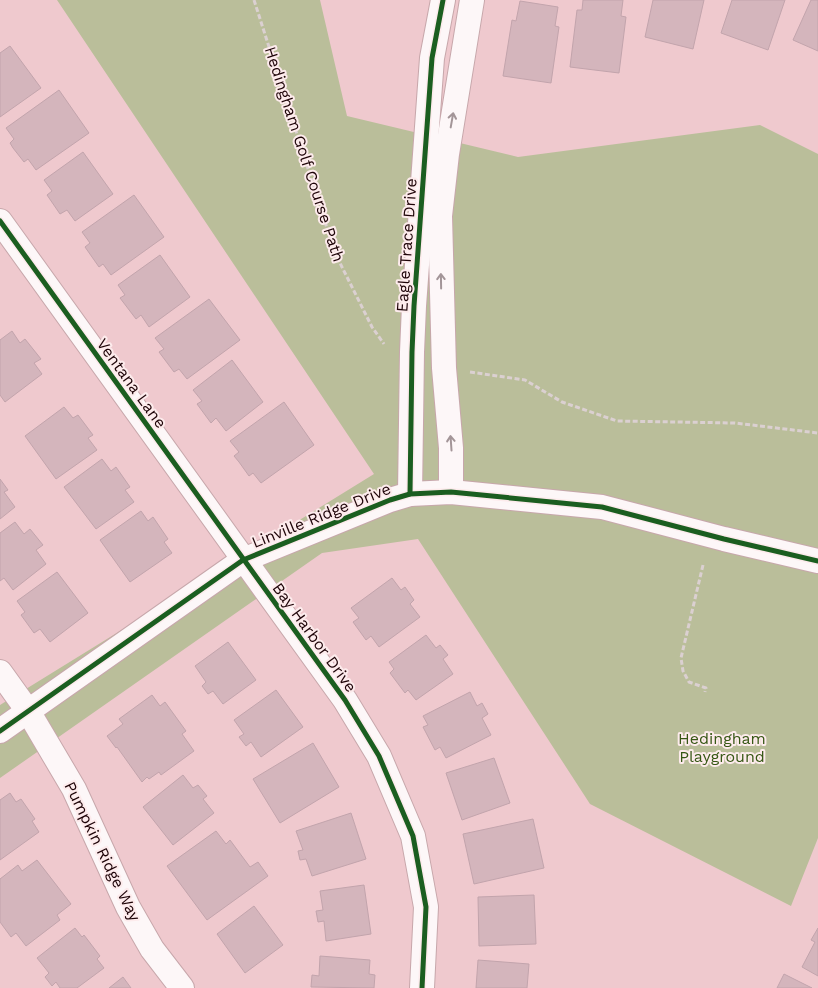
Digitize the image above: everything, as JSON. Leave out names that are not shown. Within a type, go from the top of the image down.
[{"type":"street","name":"Eagle Trace Drive","points":[[410,494],[414,306],[432,58],[443,0]]},
{"type":"street","name":"Eagle Trace Drive","points":[[452,492],[451,448],[444,360],[440,216],[447,154],[472,0]]},
{"type":"street","name":"Ventana Lane","points":[[0,220],[243,560]]},
{"type":"street","name":"Linville Ridge Drive","points":[[0,730],[243,560],[390,500],[410,494],[452,492],[602,508],[818,561]]},
{"type":"street","name":"Bay Harbor Drive","points":[[243,560],[345,700],[379,756],[413,836],[426,907],[422,988]]},
{"type":"street","name":"Pumpkin Ridge Way","points":[[0,672],[28,711],[74,789],[128,908],[152,949],[182,988]]},
{"type":"path","points":[[463,370],[525,380],[562,402],[617,420],[735,423],[818,433]]},
{"type":"path","points":[[703,565],[680,658],[683,671],[689,682],[706,688],[705,692]]},
{"type":"green space","name":"Hedingham Playground","points":[[57,0],[320,0],[347,116],[518,157],[760,125],[818,154],[818,838],[791,906],[590,804],[418,539],[322,553],[0,778],[0,705],[374,474]]},
{"type":"building","points":[[583,0],[623,0],[621,16],[626,17],[619,73],[570,67],[577,10],[582,10]]},
{"type":"building","points":[[653,0],[704,0],[693,49],[645,37]]},
{"type":"building","points":[[732,0],[785,0],[768,50],[721,33]]},
{"type":"building","points":[[811,0],[818,0],[818,51],[793,40]]},
{"type":"building","points":[[520,1],[558,7],[555,26],[559,27],[551,83],[503,76],[512,20],[516,21]]},
{"type":"building","points":[[10,46],[41,88],[0,117],[0,53]]},
{"type":"building","points":[[59,90],[89,133],[36,170],[28,159],[24,162],[13,148],[10,143],[14,139],[6,128]]},
{"type":"building","points":[[83,152],[113,194],[75,221],[67,210],[60,214],[47,195],[52,191],[44,180]]},
{"type":"building","points":[[134,195],[164,237],[111,275],[103,264],[99,267],[85,247],[90,243],[82,232]]},
{"type":"building","points":[[160,255],[190,297],[149,327],[141,315],[136,319],[120,298],[125,295],[118,285]]},
{"type":"building","points":[[209,299],[240,340],[187,379],[179,369],[174,372],[159,352],[164,349],[155,338]]},
{"type":"building","points":[[12,331],[20,343],[25,339],[41,359],[34,363],[42,374],[5,402],[0,395],[0,340]]},
{"type":"building","points":[[232,360],[263,402],[226,431],[216,418],[211,423],[197,404],[202,401],[193,390]]},
{"type":"building","points":[[284,402],[314,445],[261,483],[253,473],[249,476],[234,456],[239,452],[230,441]]},
{"type":"building","points":[[64,407],[73,418],[78,415],[93,435],[88,438],[97,450],[56,479],[25,436]]},
{"type":"building","points":[[102,459],[111,471],[116,467],[130,487],[125,490],[134,502],[96,529],[64,487]]},
{"type":"building","points":[[0,479],[8,490],[4,492],[15,507],[0,519]]},
{"type":"building","points":[[141,511],[148,521],[153,517],[168,539],[164,542],[172,553],[130,582],[100,540]]},
{"type":"building","points":[[15,522],[24,534],[30,529],[43,545],[36,550],[46,564],[13,590],[4,578],[0,581],[0,533]]},
{"type":"building","points":[[57,572],[88,613],[50,642],[40,629],[34,633],[21,615],[25,612],[17,601]]},
{"type":"building","points":[[392,578],[401,590],[405,587],[414,600],[410,604],[420,617],[379,647],[371,636],[366,640],[353,622],[359,618],[351,608]]},
{"type":"building","points":[[426,635],[436,648],[440,645],[448,655],[443,659],[453,674],[416,700],[408,690],[405,693],[390,673],[394,669],[389,662]]},
{"type":"building","points":[[228,642],[256,680],[223,704],[213,691],[208,694],[202,686],[206,682],[195,666]]},
{"type":"building","points":[[276,690],[303,727],[261,757],[251,742],[246,746],[239,737],[244,734],[234,720]]},
{"type":"building","points":[[470,692],[477,706],[482,703],[488,714],[482,718],[491,735],[446,758],[440,747],[435,750],[423,727],[428,725],[423,716]]},
{"type":"building","points":[[152,695],[160,706],[165,702],[186,731],[182,734],[194,751],[161,775],[159,772],[149,779],[147,777],[142,782],[107,736],[123,724],[119,719]]},
{"type":"building","points":[[313,743],[339,787],[280,823],[253,779]]},
{"type":"building","points":[[494,758],[510,803],[462,820],[446,773]]},
{"type":"building","points":[[183,775],[193,788],[198,785],[207,796],[203,799],[214,813],[173,845],[143,807]]},
{"type":"building","points":[[10,793],[16,802],[21,799],[35,819],[32,821],[39,832],[0,860],[0,800]]},
{"type":"building","points":[[351,813],[366,859],[312,876],[306,859],[300,860],[298,851],[303,850],[296,831]]},
{"type":"building","points":[[533,819],[544,868],[474,884],[463,834]]},
{"type":"building","points":[[216,831],[226,844],[230,840],[250,867],[258,862],[268,876],[207,920],[167,866]]},
{"type":"building","points":[[37,860],[71,904],[57,915],[60,920],[26,946],[16,933],[11,937],[0,922],[0,879],[18,865],[22,871]]},
{"type":"building","points":[[364,885],[371,934],[326,941],[324,921],[318,922],[316,911],[323,910],[320,891]]},
{"type":"building","points":[[534,895],[536,944],[479,946],[478,897]]},
{"type":"building","points":[[254,906],[283,945],[245,973],[217,934]]},
{"type":"building","points":[[75,928],[82,937],[84,935],[100,956],[97,959],[104,968],[77,988],[60,988],[56,982],[52,986],[45,977],[49,973],[37,958]]},
{"type":"building","points":[[818,928],[818,976],[802,967],[815,942],[811,940]]},
{"type":"building","points":[[320,956],[370,960],[369,974],[375,975],[374,988],[311,987],[312,975],[319,976]]},
{"type":"building","points":[[478,960],[529,964],[527,988],[476,988]]},
{"type":"building","points":[[784,974],[812,988],[777,988]]},
{"type":"building","points":[[123,977],[131,988],[109,988]]},
{"type":"cycle path","points":[[410,494],[414,306],[432,58],[443,0]]},
{"type":"cycle path","points":[[0,221],[345,700],[379,756],[413,836],[426,907],[422,988]]},
{"type":"cycle path","points":[[0,731],[243,560],[390,500],[410,494],[451,492],[602,507],[818,561]]}]
